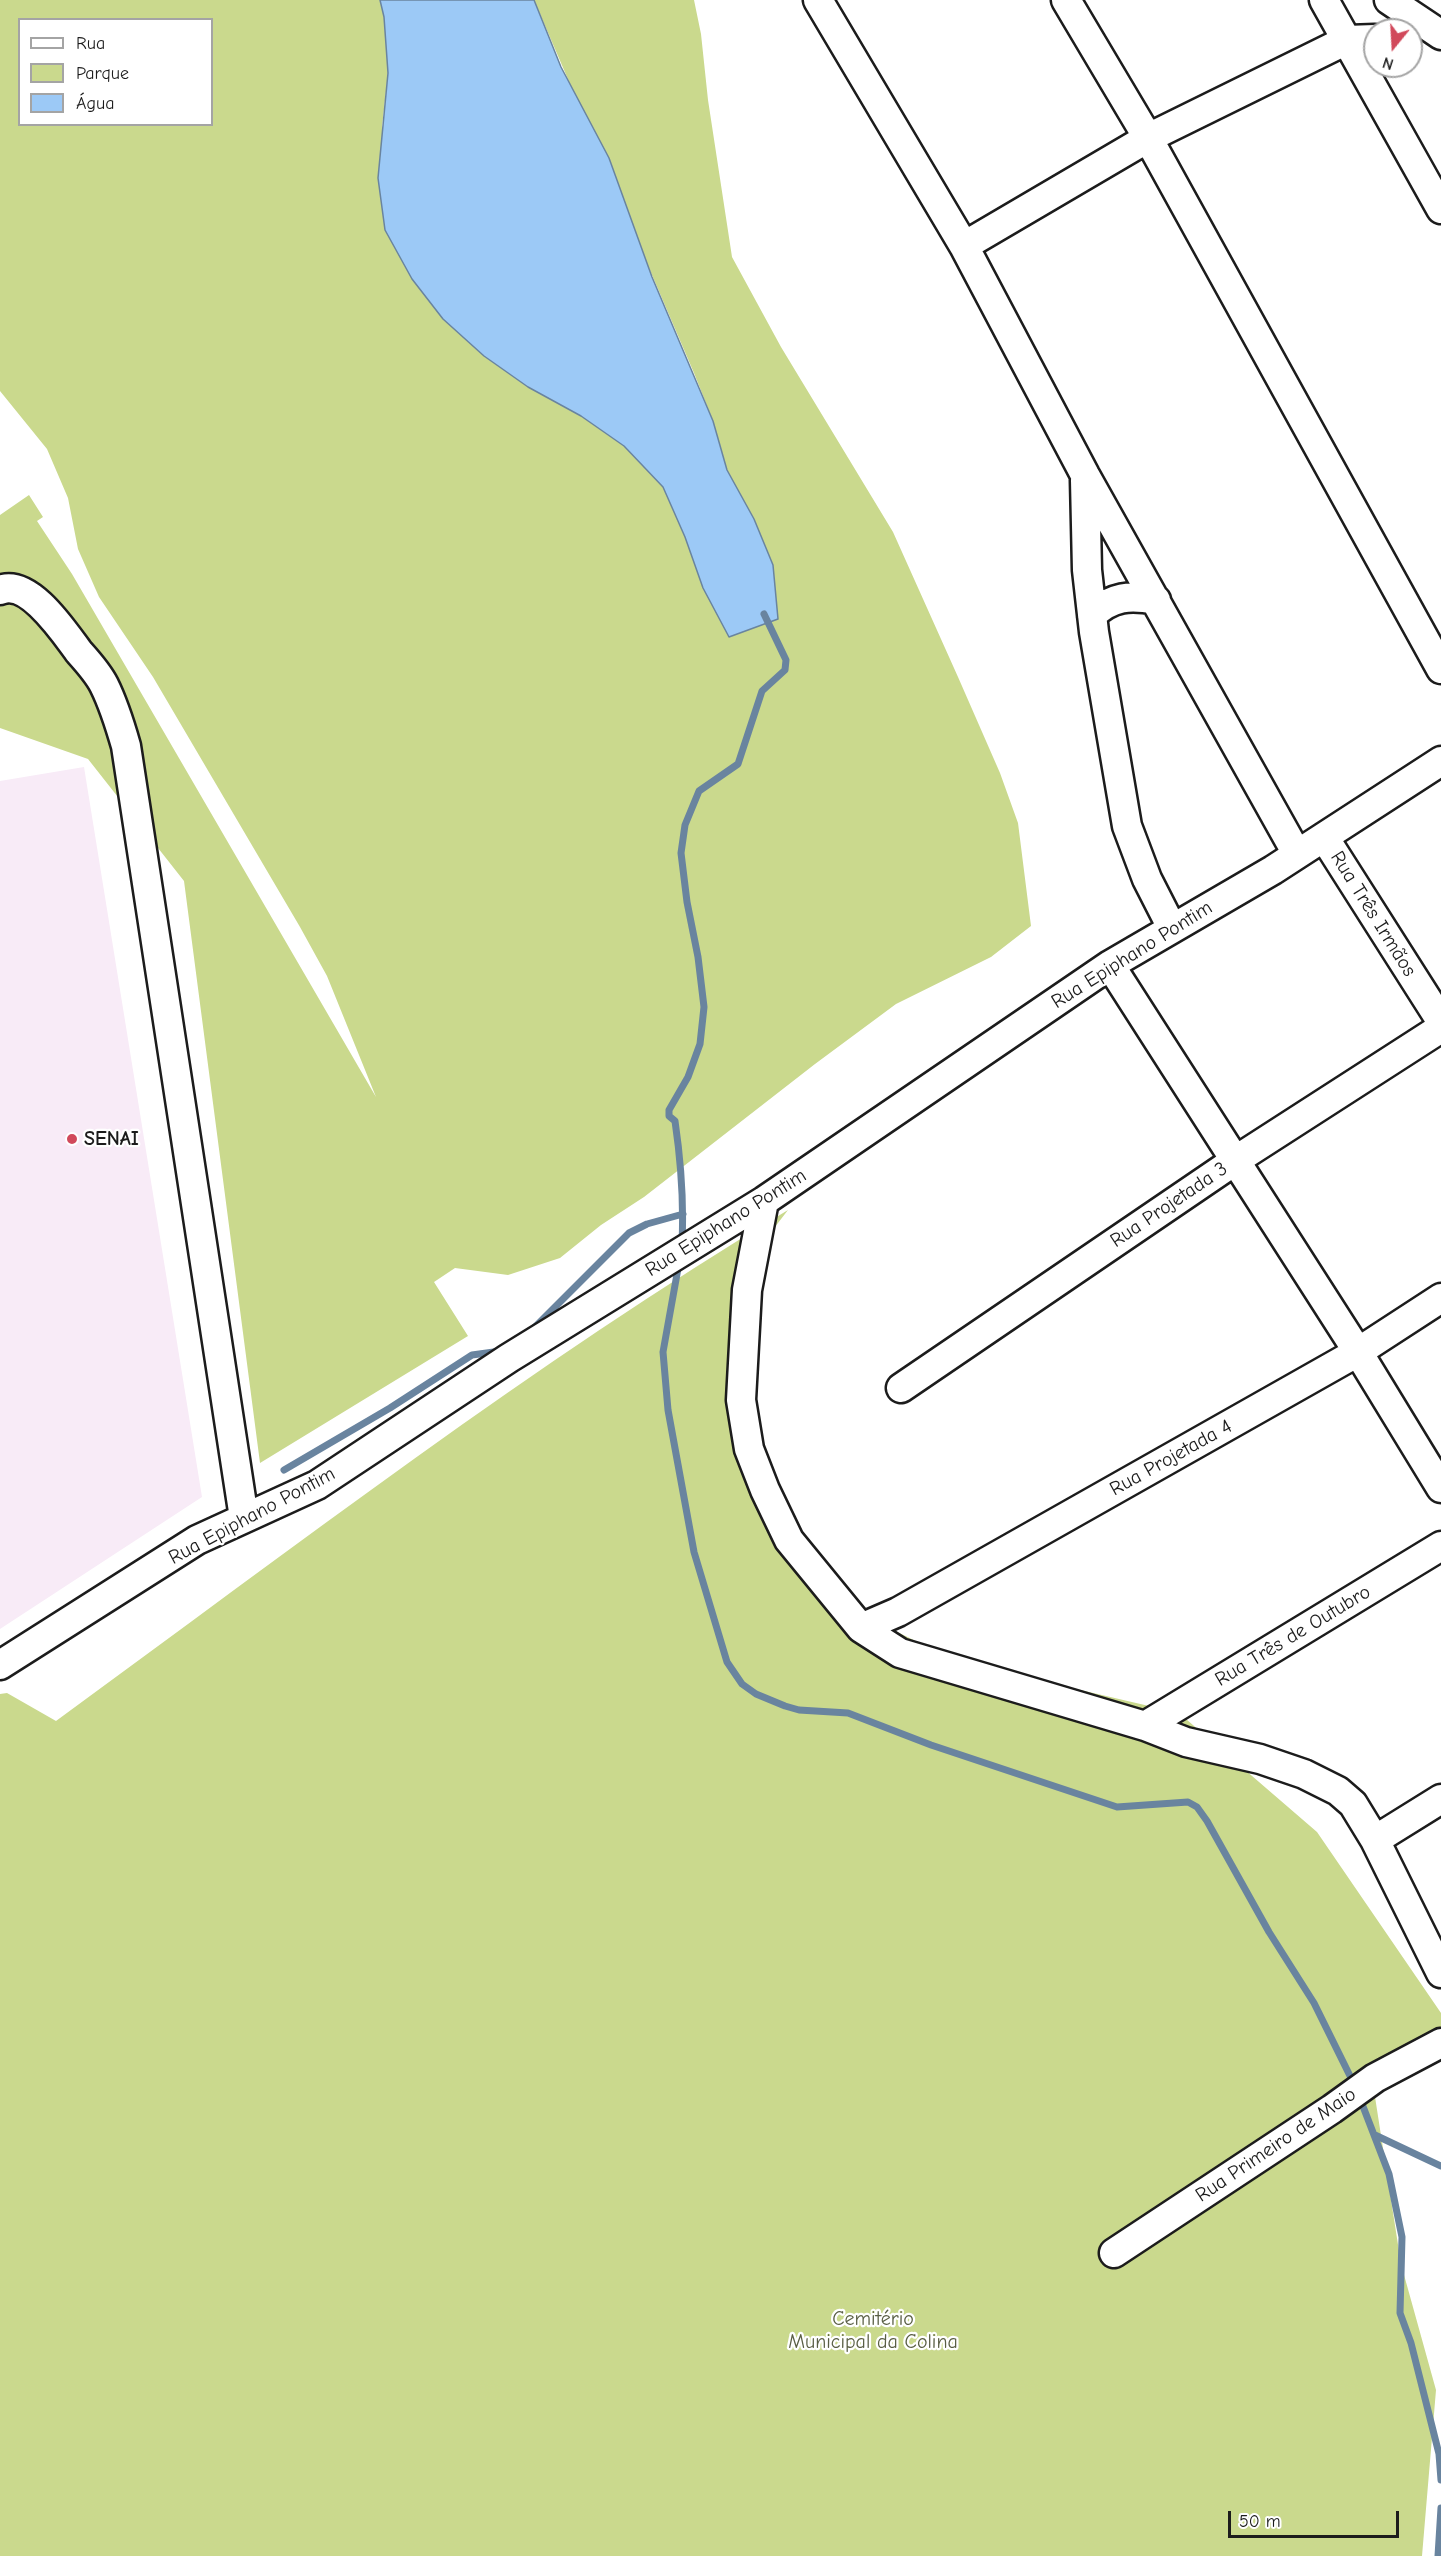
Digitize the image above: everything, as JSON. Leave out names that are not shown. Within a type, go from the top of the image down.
[{"type":"street","points":[[818,0],[964,246],[1085,475],[1297,854]]},
{"type":"street","points":[[1066,0],[1148,138],[1441,669]]},
{"type":"street","points":[[1324,0],[1441,209]]},
{"type":"street","points":[[1389,0],[1441,35]]},
{"type":"street","points":[[1423,36],[1441,35]]},
{"type":"street","points":[[964,246],[1148,138],[1347,40],[1363,39]]},
{"type":"street","points":[[1085,475],[1087,570],[1092,615],[1127,826],[1147,879],[1173,928]]},
{"type":"street","points":[[0,590],[7,588],[23,592],[48,610],[103,682],[117,712],[126,746],[244,1518]]},
{"type":"street","points":[[1092,615],[1105,603],[1122,597],[1138,596],[1156,600]]},
{"type":"street","name":"Rua Epiphano Pontim","points":[[0,1665],[197,1540],[318,1485],[509,1358],[764,1201],[1110,965],[1297,854],[1441,761]]},
{"type":"street","name":"Rua Três Irmãos","points":[[1324,837],[1441,1021]]},
{"type":"street","points":[[1110,965],[1358,1352],[1441,1488]]},
{"type":"street","name":"Rua Projetada 3","points":[[901,1388],[1236,1160],[1441,1028]]},
{"type":"street","points":[[764,1201],[747,1290],[741,1400],[749,1449],[765,1490],[789,1540],[861,1628],[900,1653],[1145,1726],[1186,1742],[1260,1759],[1325,1783],[1353,1804],[1375,1840],[1441,1973]]},
{"type":"street","name":"Rua Projetada 4","points":[[861,1628],[898,1612],[1358,1352],[1441,1298]]},
{"type":"street","name":"Rua Três de Outubro","points":[[1145,1726],[1441,1546]]},
{"type":"street","points":[[1375,1840],[1441,1799]]},
{"type":"street","name":"Rua Primeiro de Maio","points":[[1114,2253],[1332,2109],[1375,2078],[1441,2043]]},
{"type":"shaded area","name":"SENAI","points":[[84,767],[202,1497],[0,1629],[0,781]]},
{"type":"green space","points":[[0,0],[380,0],[384,17],[388,73],[382,127],[443,319],[484,356],[528,387],[581,416],[624,446],[663,487],[685,537],[773,565],[754,519],[727,470],[713,421],[694,373],[534,0],[694,0],[701,34],[708,100],[732,257],[781,347],[893,532],[958,677],[1000,773],[1018,823],[1031,926],[991,957],[896,1004],[644,1197],[601,1225],[560,1258],[508,1275],[455,1268],[434,1282],[468,1336],[260,1463],[184,881],[88,759],[0,728],[0,515],[29,495],[43,517],[37,521],[72,574],[376,1097],[327,976],[300,927],[153,677],[99,597],[78,549],[68,498],[47,449],[0,391]]},
{"type":"green space","name":"Cemitério Municipal da Colina","points":[[788,1210],[741,1271],[762,1499],[865,1616],[956,1661],[1179,1713],[1317,1832],[1441,2013],[1441,2049],[1373,2084],[1401,2264],[1436,2390],[1422,2556],[0,2556],[0,1694],[7,1693],[56,1721],[416,1457],[600,1330]]},
{"type":"water","points":[[380,0],[534,0],[561,67],[609,158],[652,277],[713,421],[727,470],[754,519],[773,565],[778,619],[729,637],[703,588],[685,537],[663,487],[624,446],[581,416],[528,387],[484,356],[443,319],[412,279],[385,230],[378,178],[388,73],[384,17]]},
{"type":"waterway","points":[[682,1243],[679,1151],[675,1121],[669,1116],[669,1110],[688,1077],[700,1044],[704,1007],[681,853],[685,825],[699,791],[738,764],[762,691],[785,670],[786,660],[764,614]]},
{"type":"waterway","points":[[532,1330],[629,1233],[647,1224],[683,1214]]},
{"type":"waterway","points":[[679,1263],[663,1352],[668,1410],[694,1552],[727,1662],[742,1684],[756,1694],[785,1706],[799,1710],[848,1713],[931,1745],[1117,1807],[1188,1802],[1197,1807],[1269,1932],[1314,2003],[1355,2086]]},
{"type":"waterway","points":[[284,1470],[390,1408],[472,1355],[501,1351]]},
{"type":"waterway","points":[[1359,2096],[1389,2174],[1402,2237],[1400,2313],[1411,2343],[1439,2454],[1441,2480]]},
{"type":"waterway","points":[[1375,2135],[1441,2166]]},
{"type":"waterway","points":[[1438,2556],[1441,2508]]},
{"type":"place","name":"SENAI","points":[[72,1139]]}]
